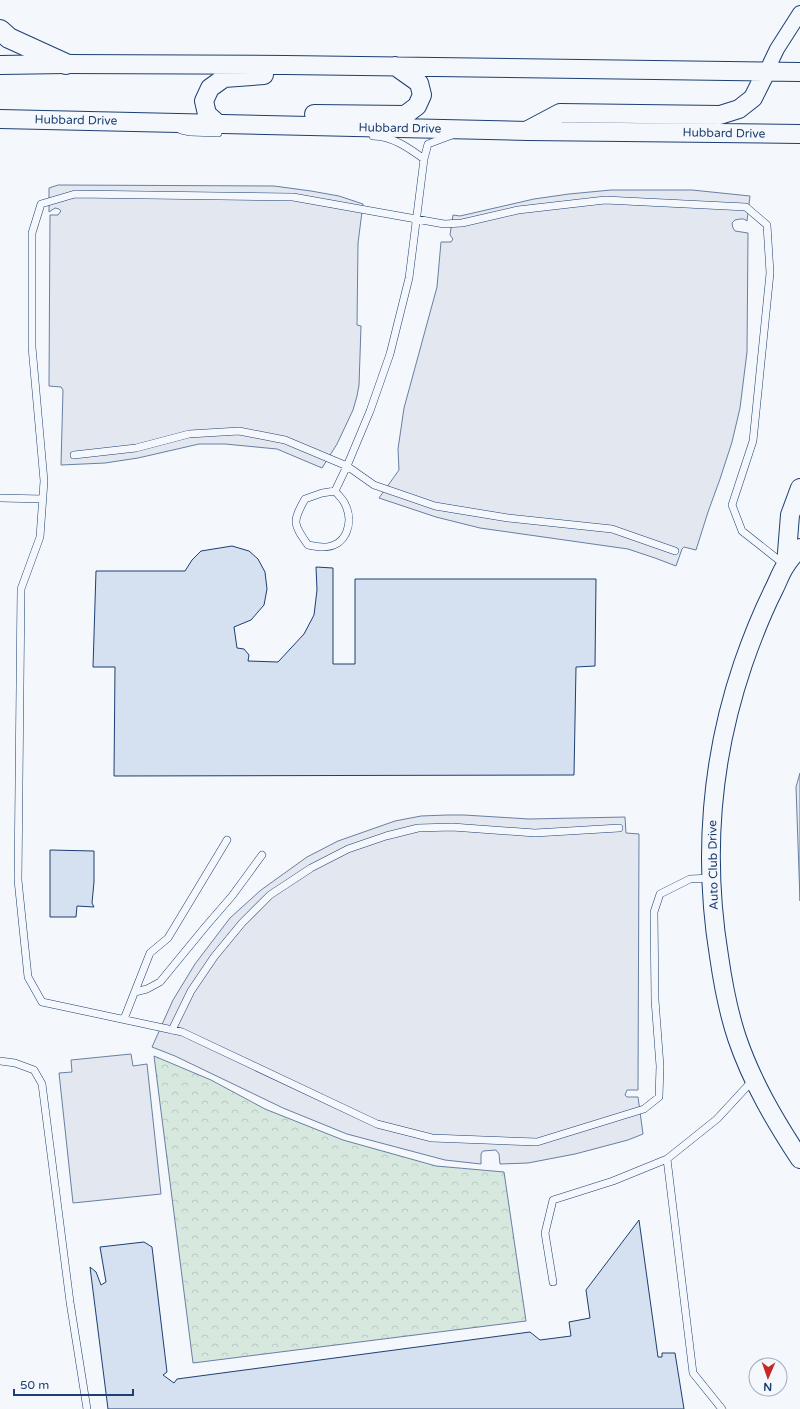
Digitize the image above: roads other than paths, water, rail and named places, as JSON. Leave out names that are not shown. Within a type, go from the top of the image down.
[{"type":"main road","points":[[0,30],[9,38],[66,64]]},
{"type":"street","points":[[528,131],[560,113],[720,115],[739,110],[753,98],[777,49],[800,14]]},
{"type":"street","points":[[0,65],[299,65],[800,72]]},
{"type":"street","points":[[224,128],[207,114],[204,101],[210,88],[224,78],[273,75],[299,65]]},
{"type":"street","points":[[252,124],[279,113],[405,115],[417,106],[422,95],[419,84],[395,66]]},
{"type":"street","name":"Hubbard Drive","points":[[0,119],[147,122],[224,128],[252,124],[528,131],[800,134]]},
{"type":"street","name":"Auto Club Drive","points":[[786,565],[790,515],[800,488]]},
{"type":"street","name":"Auto Club Drive","points":[[800,548],[786,565],[766,606],[738,680],[721,746],[712,808],[710,854],[715,932],[724,988],[737,1038],[754,1079],[767,1105],[800,1160]]},
{"type":"lane","points":[[336,491],[370,411],[390,354],[409,278],[424,159],[428,144],[465,129]]},
{"type":"lane","points":[[364,136],[380,136],[402,144],[424,159]]},
{"type":"lane","points":[[711,878],[690,879],[660,894],[654,912],[655,1000],[660,1066],[659,1097],[644,1109],[537,1142],[432,1138],[377,1124],[182,1032],[42,1002],[28,977],[18,880],[21,589],[40,537],[44,481],[32,347],[32,233],[41,204],[75,194],[293,197],[444,224],[462,223],[518,210],[605,200],[746,207],[767,225],[770,273],[753,441],[732,505],[742,531],[786,565]]},
{"type":"lane","points":[[74,455],[136,448],[189,434],[239,431],[285,440],[347,466],[374,485],[435,506],[508,518],[612,529],[675,551]]},
{"type":"lane","points":[[336,491],[345,503],[349,517],[347,532],[339,542],[324,547],[308,545],[297,530],[296,515],[305,499],[322,493],[336,491]]},
{"type":"lane","points":[[0,498],[43,499]]},
{"type":"lane","points":[[172,1030],[191,991],[214,958],[242,923],[270,895],[311,868],[348,849],[386,836],[418,828],[452,827],[535,833],[619,828]]},
{"type":"lane","points":[[124,1019],[150,953],[168,938],[227,840]]},
{"type":"lane","points":[[134,992],[147,989],[160,982],[232,896],[262,855]]},
{"type":"lane","points":[[0,1061],[15,1063],[34,1070],[42,1084],[70,1302],[87,1409]]},
{"type":"lane","points":[[553,1282],[545,1233],[554,1200],[613,1181],[667,1159],[717,1119],[754,1079]]},
{"type":"lane","points":[[667,1159],[693,1373],[722,1409]]}]
